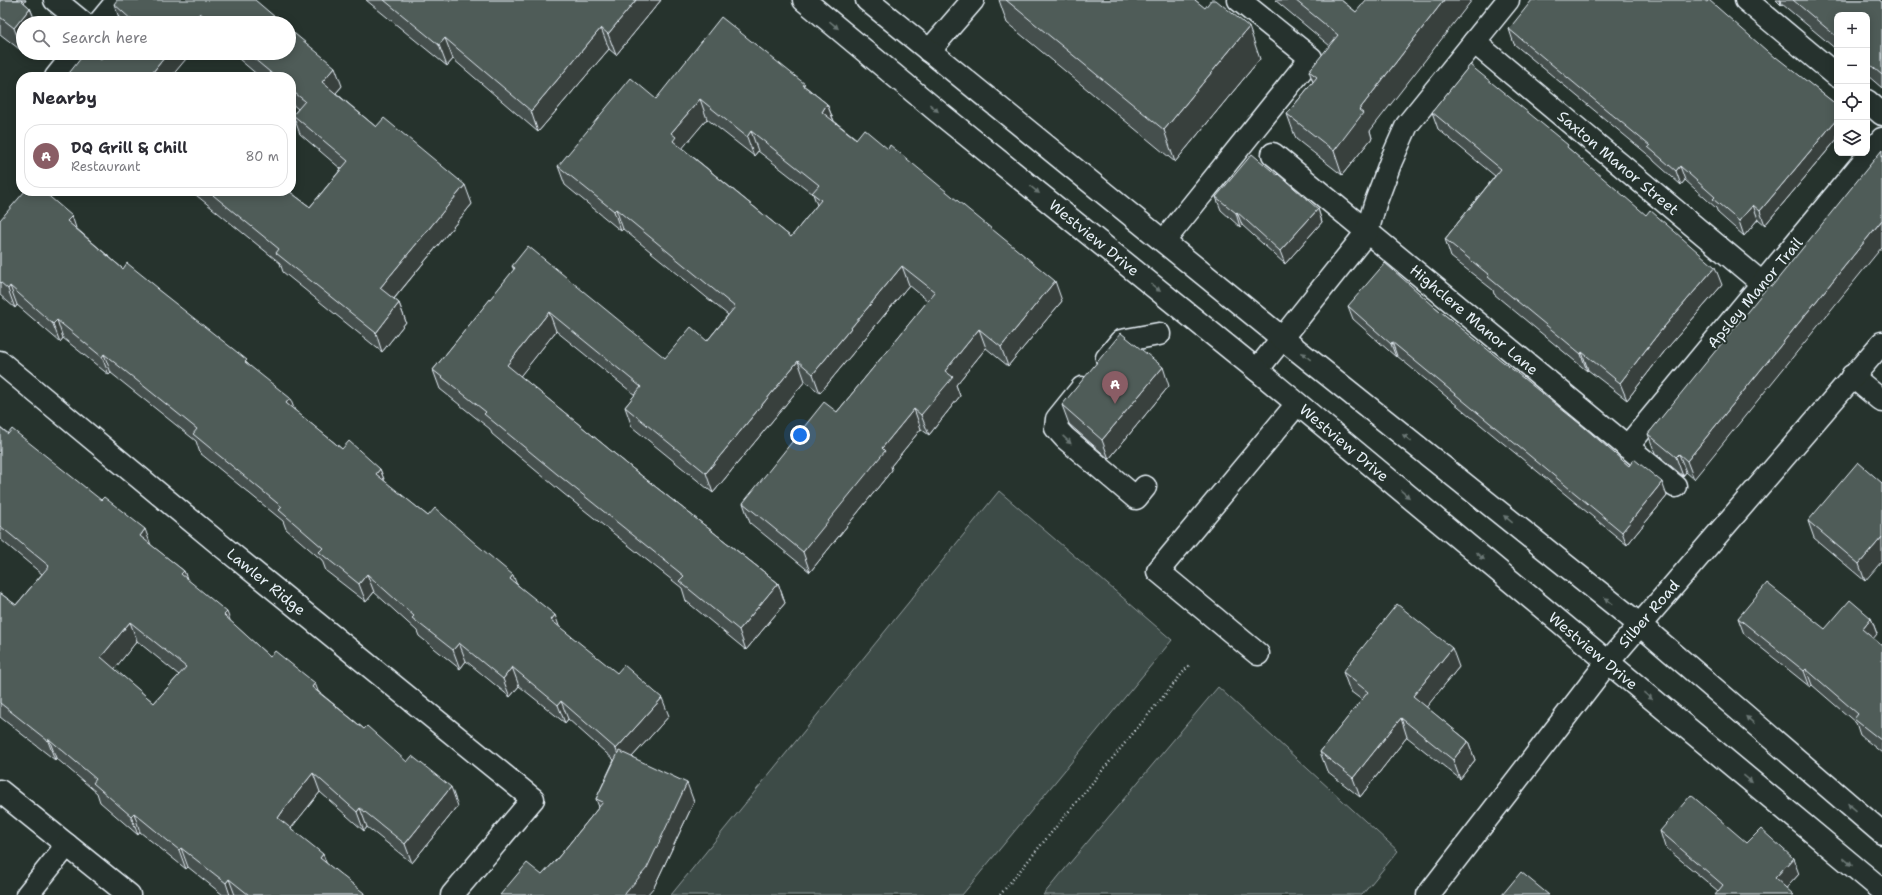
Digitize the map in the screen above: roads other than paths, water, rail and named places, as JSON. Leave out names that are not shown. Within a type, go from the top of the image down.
[{"type":"street","points":[[55,0],[74,16]]},
{"type":"street","points":[[105,16],[118,0]]},
{"type":"street","name":"Westview Drive","points":[[804,0],[937,111],[1257,370],[1607,663],[1882,890]]},
{"type":"street","points":[[867,0],[1282,338],[1640,625],[1882,833]]},
{"type":"street","points":[[930,51],[973,0]]},
{"type":"street","points":[[1164,241],[1311,58],[1239,0]]},
{"type":"street","points":[[1257,370],[1367,232],[1388,168],[1407,126],[1508,0]]},
{"type":"street","points":[[1746,0],[1834,73]]},
{"type":"street","name":"Saxton Manor Street","points":[[1474,42],[1763,284]]},
{"type":"street","points":[[60,72],[69,60]]},
{"type":"street","points":[[1870,104],[1882,114]]},
{"type":"street","name":"Apsley Manor Trail","points":[[1627,447],[1882,139]]},
{"type":"street","name":"Highclere Manor Lane","points":[[1273,154],[1675,486]]},
{"type":"street","points":[[1145,487],[1136,498],[1065,438],[1056,428],[1057,418],[1121,341],[1159,334]]},
{"type":"street","name":"Silber Road","points":[[1428,895],[1607,663],[1852,376],[1882,343]]},
{"type":"street","name":"Lawler Ridge","points":[[0,362],[533,799],[452,895]]},
{"type":"street","points":[[1852,376],[1882,402]]},
{"type":"street","points":[[1258,654],[1158,571],[1297,404]]},
{"type":"street","points":[[0,791],[129,895]]},
{"type":"street","points":[[27,895],[67,845]]},
{"type":"place","name":"DQ Grill & Chill","points":[[1115,404]]}]
